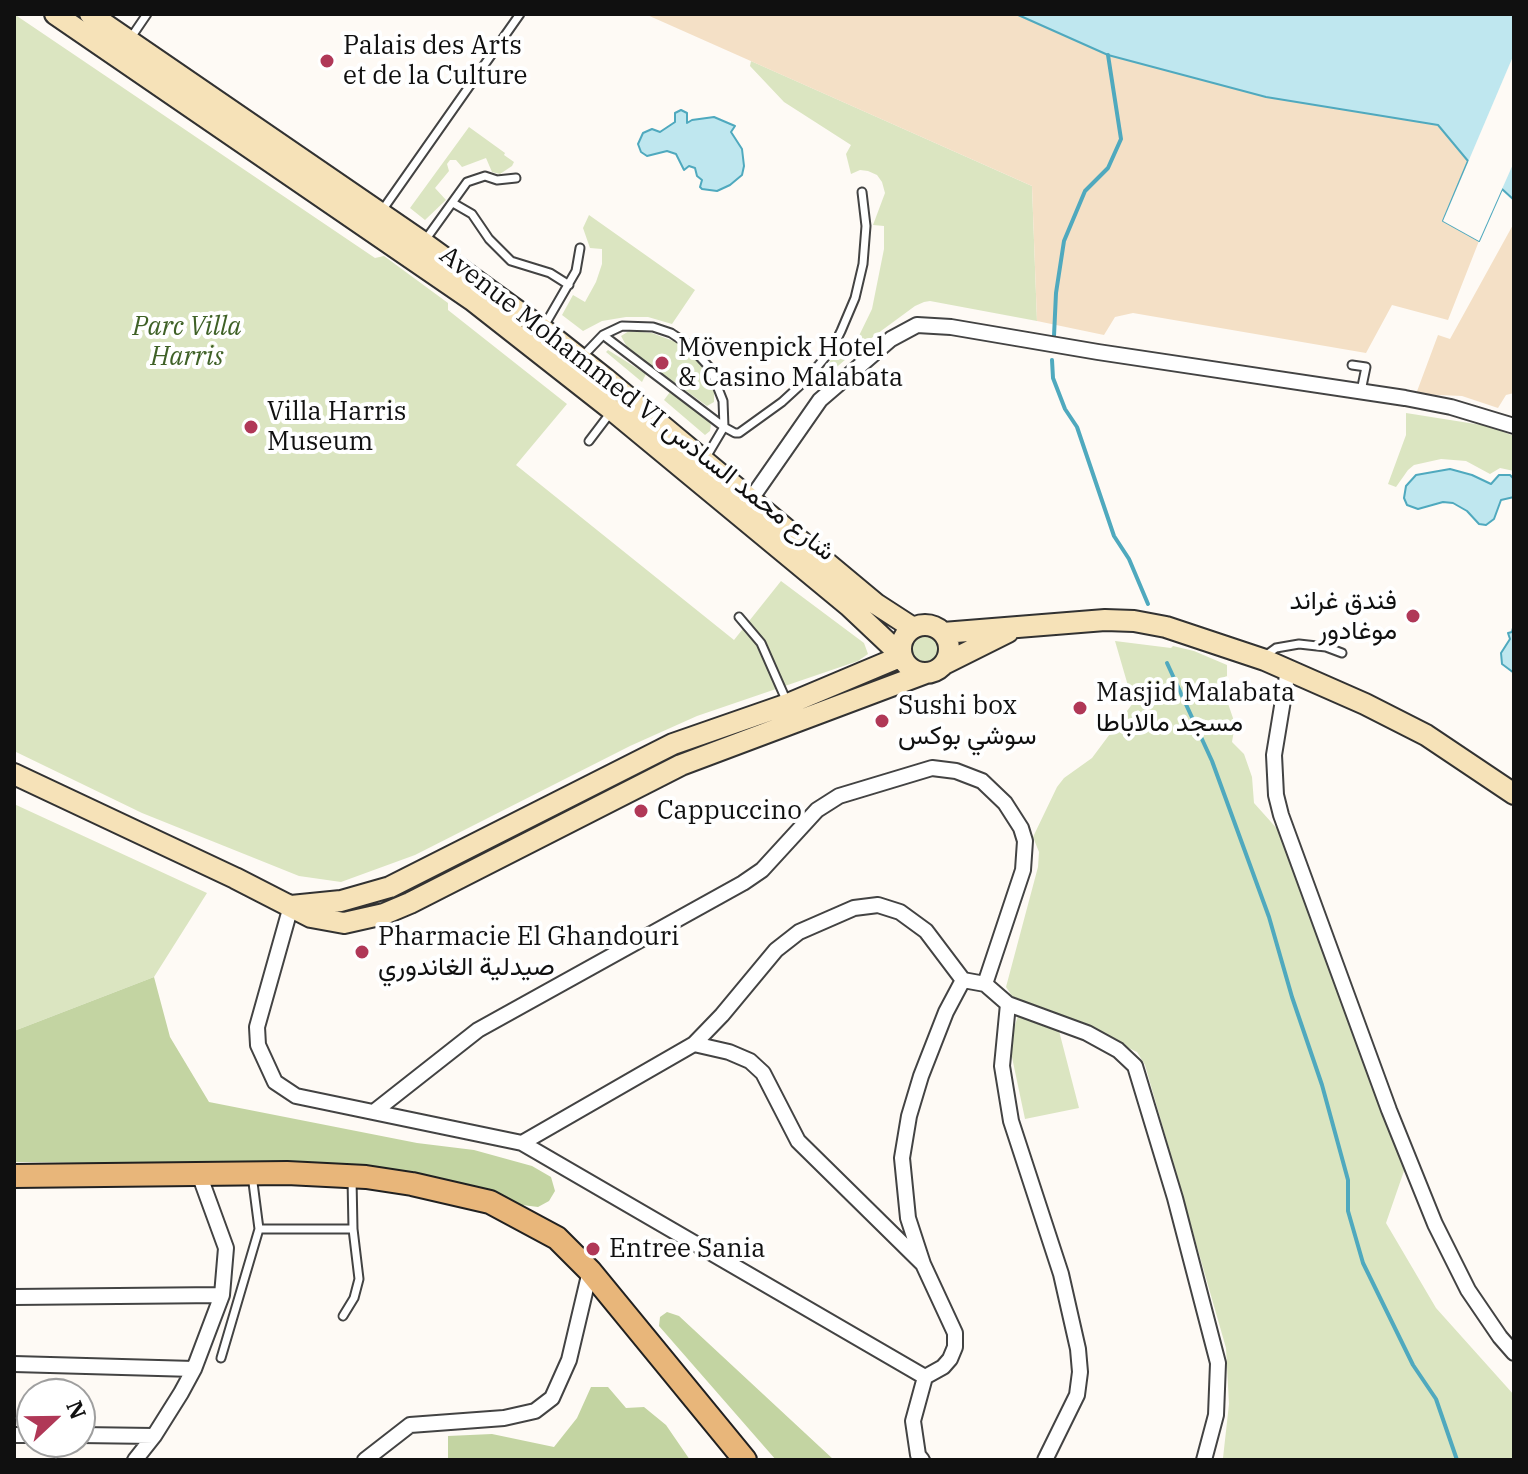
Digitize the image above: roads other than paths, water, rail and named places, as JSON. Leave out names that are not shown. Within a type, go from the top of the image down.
[{"type":"main road","name":"Avenue Mohammed VI شارع محمد السادس","points":[[55,14],[472,300],[612,410],[849,606],[902,656]]},
{"type":"main road","name":"Avenue Mohammed VI شارع محمد السادس","points":[[90,14],[381,213],[542,329],[876,604],[913,628]]},
{"type":"main road","points":[[935,669],[911,669],[902,656],[903,640],[913,628],[929,625],[943,633],[1055,622],[1134,621],[1188,634],[1288,670],[1400,721],[1456,754],[1514,794]]},
{"type":"main road","points":[[14,774],[321,921],[344,923],[398,909],[681,765],[935,669],[1019,627]]},
{"type":"main road","points":[[935,669],[949,648],[943,633]]},
{"type":"main road","points":[[291,906],[341,901],[390,887],[662,749],[788,704],[902,656]]},
{"type":"main road","points":[[14,1176],[252,1173],[352,1177],[412,1184],[490,1202],[557,1238],[590,1271],[745,1460]]},
{"type":"street","points":[[751,499],[820,400],[857,365],[905,330],[930,324],[1451,407],[1514,426]]},
{"type":"street","points":[[1288,670],[1274,755],[1281,815],[1389,1110],[1435,1224],[1468,1290],[1514,1353]]},
{"type":"street","points":[[375,1111],[478,1030],[743,883],[762,870],[817,810],[839,796],[932,768],[956,771],[982,781],[1005,803],[1021,828],[1025,841],[1023,870],[985,984]]},
{"type":"street","points":[[522,1143],[694,1044],[776,950],[799,932],[854,908],[878,905],[900,912],[926,931],[963,980],[985,984],[1008,1004],[1087,1033],[1118,1050],[1135,1066],[1175,1198],[1218,1363],[1216,1415],[1204,1460]]},
{"type":"street","points":[[291,906],[257,1027],[258,1045],[275,1082],[296,1096],[522,1143],[925,1377]]},
{"type":"street","points":[[922,1460],[918,1455],[913,1421],[925,1377],[943,1367],[950,1359],[955,1347],[955,1333],[923,1264],[908,1218],[902,1158],[909,1116],[921,1076],[946,1012],[963,980]]},
{"type":"street","points":[[1008,1004],[1002,1066],[1011,1121],[1061,1274],[1078,1349],[1080,1372],[1077,1395],[1045,1460]]},
{"type":"street","points":[[694,1044],[729,1052],[750,1061],[763,1073],[798,1141],[923,1264]]},
{"type":"street","points":[[135,1460],[154,1436],[194,1369],[222,1295],[226,1248],[199,1174]]},
{"type":"street","points":[[365,1460],[410,1425],[504,1418],[535,1411],[552,1398],[569,1360],[590,1271]]},
{"type":"street","points":[[14,1297],[222,1295]]},
{"type":"street","points":[[14,1364],[194,1369]]},
{"type":"street","points":[[96,1435],[154,1436]]},
{"type":"lane","points":[[128,41],[147,14]]},
{"type":"lane","points":[[381,213],[520,14]]},
{"type":"lane","points":[[424,243],[460,190],[485,176],[497,180],[516,178]]},
{"type":"lane","points":[[603,335],[724,427],[739,433],[807,379],[832,349],[855,298],[863,264],[866,226],[862,192]]},
{"type":"lane","points":[[453,203],[472,214],[489,239],[511,261],[550,273],[569,285]]},
{"type":"lane","points":[[542,329],[576,271],[580,248]]},
{"type":"lane","points":[[581,359],[603,335],[622,326],[633,325],[653,327],[681,338],[700,353],[714,375],[723,401],[724,427],[704,461]]},
{"type":"lane","points":[[1352,365],[1366,367],[1361,392]]},
{"type":"lane","points":[[589,441],[612,410]]},
{"type":"lane","points":[[739,617],[761,643],[788,704]]},
{"type":"lane","points":[[1260,659],[1276,648],[1299,644],[1326,647],[1342,653]]},
{"type":"lane","points":[[221,1358],[259,1229],[252,1173]]},
{"type":"lane","points":[[343,1316],[354,1298],[359,1279],[353,1229],[352,1177]]},
{"type":"lane","points":[[259,1229],[353,1229]]},
{"type":"water","points":[[1016,14],[1514,14],[1514,200],[1502,189],[1479,241],[1443,221],[1468,161],[1438,125],[1266,97],[1108,55]]},
{"type":"water","points":[[681,110],[687,113],[687,123],[714,117],[735,126],[731,132],[742,149],[744,166],[742,175],[730,185],[717,191],[702,189],[702,180],[695,168],[689,166],[684,170],[676,154],[667,151],[647,156],[641,152],[638,144],[643,133],[652,129],[660,132],[675,122],[675,113]]},
{"type":"water","points":[[1450,469],[1491,484],[1499,475],[1510,475],[1514,479],[1514,497],[1501,500],[1494,519],[1486,525],[1479,524],[1467,511],[1453,503],[1443,502],[1418,509],[1407,505],[1404,498],[1406,486],[1416,475]]},
{"type":"water","points":[[1514,624],[1514,673],[1502,664],[1501,653],[1510,639],[1508,633],[1512,632]]},
{"type":"waterway","points":[[1054,336],[1056,293],[1064,241],[1085,191],[1108,168],[1121,139],[1108,55]]},
{"type":"waterway","points":[[1052,360],[1053,378],[1065,409],[1077,427],[1114,536],[1129,559],[1148,604]]},
{"type":"waterway","points":[[1167,663],[1212,761],[1269,917],[1322,1085],[1348,1180],[1348,1211],[1363,1263],[1413,1365],[1436,1399],[1457,1460]]},
{"type":"place","name":"Palais des Arts et de la Culture","points":[[327,61]]},
{"type":"place","name":"Mövenpick Hotel & Casino Malabata","points":[[662,363]]},
{"type":"place","name":"Villa Harris Museum","points":[[251,427]]},
{"type":"place","name":"فندق غراند موغادور","points":[[1413,616]]},
{"type":"place","name":"Masjid Malabata مسجد مالاباطا","points":[[1080,708]]},
{"type":"place","name":"Sushi box سوشي بوكس","points":[[882,721]]},
{"type":"place","name":"Cappuccino","points":[[641,811]]},
{"type":"place","name":"Pharmacie El Ghandouri صيدلية الغاندوري","points":[[362,952]]},
{"type":"place","name":"Entree Sania","points":[[593,1249]]},
{"type":"park label","name":"Parc Villa Harris","points":[[187,342]]}]
